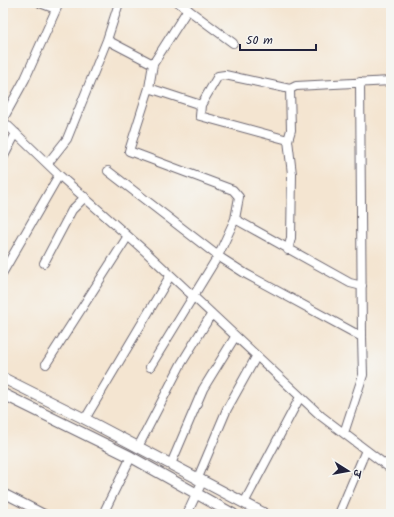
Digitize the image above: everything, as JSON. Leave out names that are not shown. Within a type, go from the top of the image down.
[{"type":"street","points":[[40,3],[58,6],[25,79],[3,120],[48,163],[59,176],[85,197],[128,236],[321,416],[391,469]]},
{"type":"street","points":[[48,163],[67,138],[107,40],[119,3]]},
{"type":"street","points":[[179,3],[233,43]]},
{"type":"street","points":[[150,367],[218,256],[235,219],[239,197],[233,190],[129,151],[149,88],[153,64],[188,9]]},
{"type":"street","points":[[107,40],[153,64]]},
{"type":"street","points":[[288,140],[200,116],[201,105],[218,76],[225,75],[290,89],[296,86],[391,81]]},
{"type":"street","points":[[344,433],[363,375],[360,82]]},
{"type":"street","points":[[149,88],[201,105]]},
{"type":"street","points":[[288,250],[291,238],[292,174],[288,140],[291,130],[290,89]]},
{"type":"street","points":[[3,158],[16,133]]},
{"type":"street","points":[[108,171],[218,256],[246,274],[362,337]]},
{"type":"street","points":[[3,272],[59,176]]},
{"type":"street","points":[[44,263],[72,210],[85,197]]},
{"type":"street","points":[[235,219],[288,250],[350,283],[362,286]]},
{"type":"street","points":[[46,364],[128,236]]},
{"type":"street","points":[[85,419],[170,276]]},
{"type":"street","points":[[138,447],[181,364],[211,315]]},
{"type":"street","points":[[171,464],[203,389],[235,337]]},
{"type":"street","points":[[186,514],[196,495],[227,409],[256,357]]},
{"type":"street","points":[[3,378],[85,419],[265,514]]},
{"type":"street","points":[[3,394],[131,457],[196,495],[233,514]]},
{"type":"street","points":[[244,504],[300,397]]},
{"type":"street","points":[[339,514],[366,450]]},
{"type":"street","points":[[103,514],[131,457]]},
{"type":"street","points":[[3,493],[44,514]]}]
